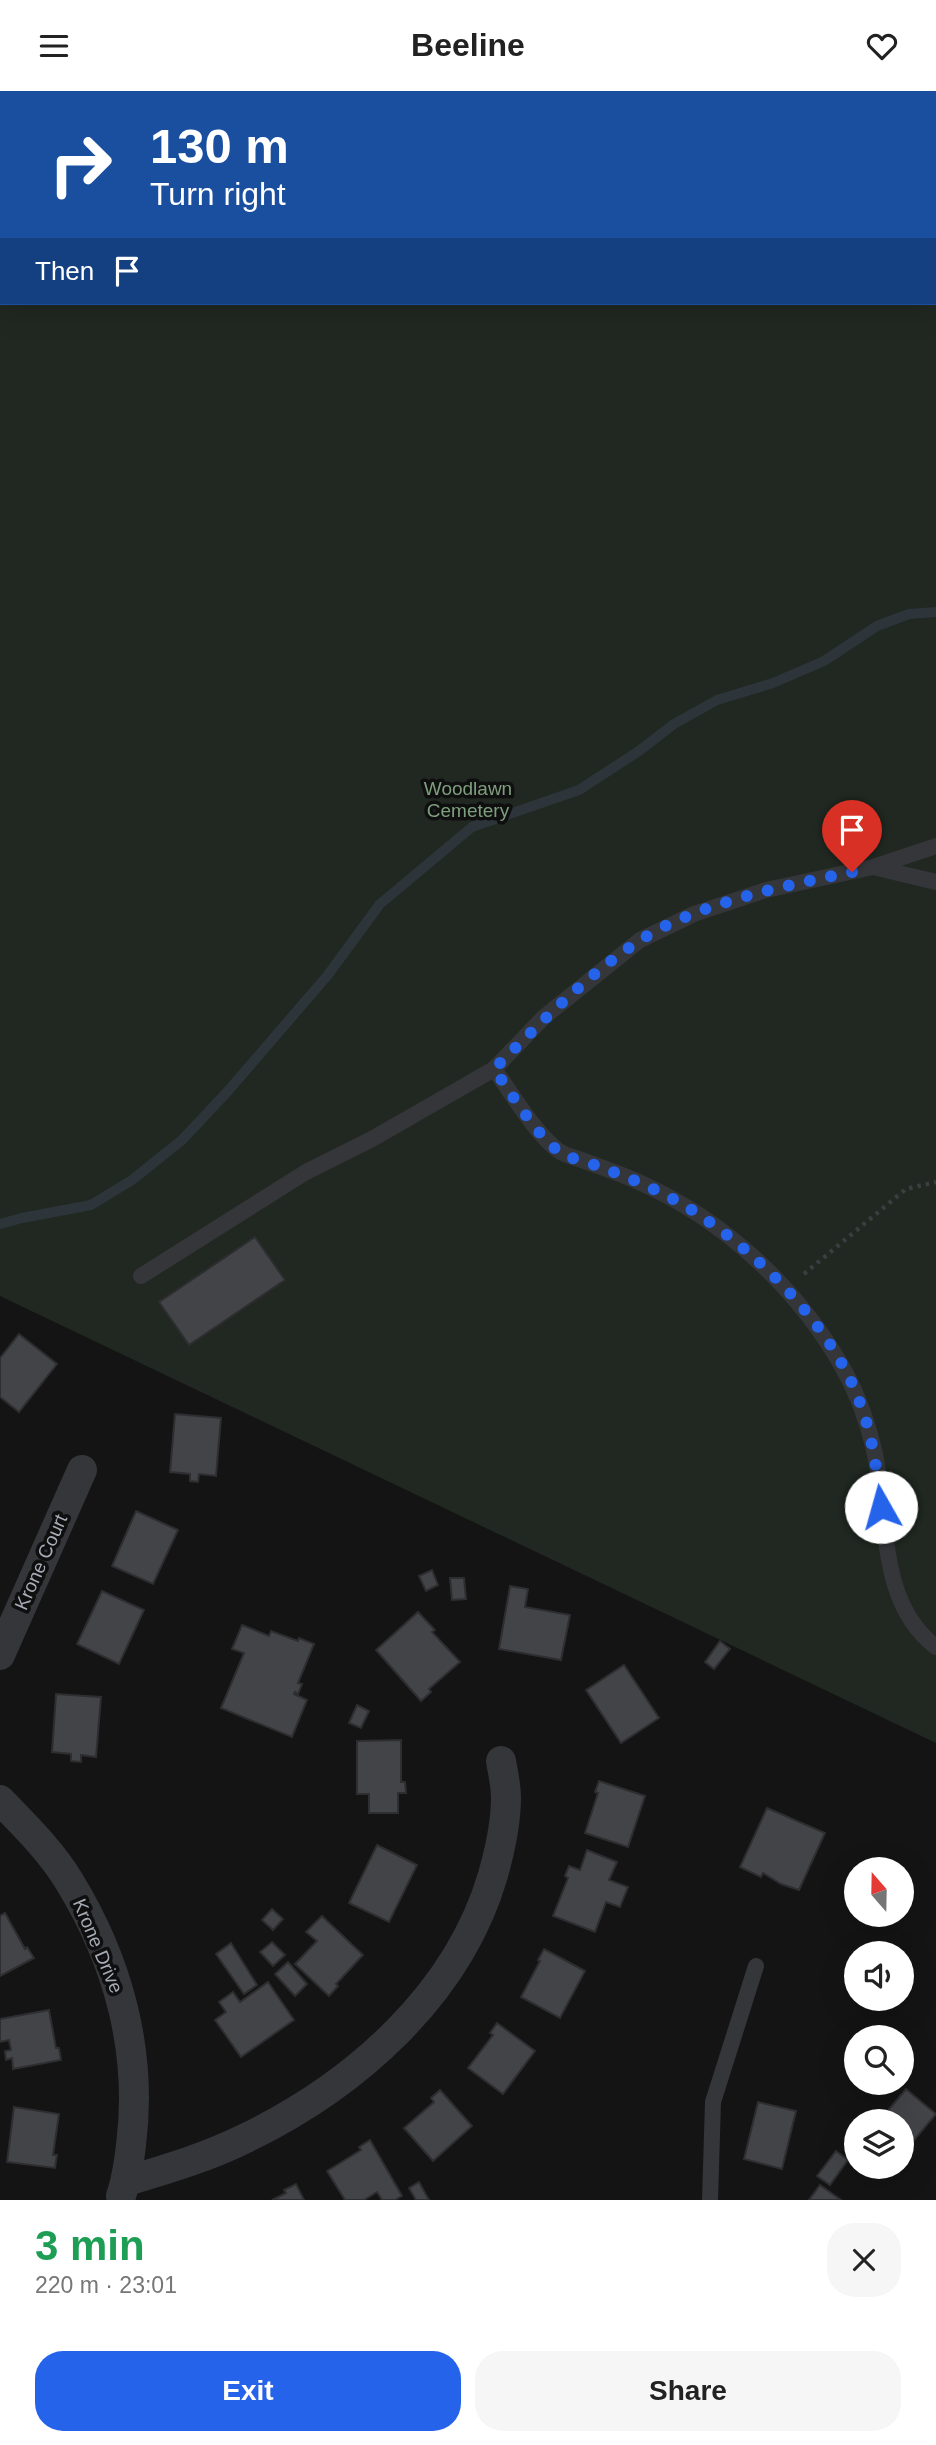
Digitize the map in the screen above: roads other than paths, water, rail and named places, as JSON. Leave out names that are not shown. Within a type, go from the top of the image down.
[{"type":"street","name":"Krone Court","points":[[0,1655],[82,1470]]},
{"type":"street","points":[[123,2191],[246,2138],[300,2107],[352,2072],[400,2029],[436,1987],[469,1938],[487,1893],[501,1845],[506,1797],[501,1761]]},
{"type":"street","name":"Krone Drive","points":[[0,1800],[68,1878],[91,1920],[115,1975],[132,2047],[134,2119],[123,2191]]},
{"type":"lane","points":[[141,1276],[306,1172],[384,1132],[494,1069],[544,1017],[640,940],[694,914],[766,890],[873,867],[936,846]]},
{"type":"lane","points":[[873,867],[936,883]]},
{"type":"lane","points":[[494,1069],[537,1128],[560,1151],[643,1184],[687,1207],[732,1239],[785,1289],[813,1321],[840,1363],[860,1402],[874,1448],[897,1591],[908,1619],[924,1638],[936,1647]]},
{"type":"lane","points":[[710,2200],[713,2102],[756,1966]]},
{"type":"waterway","points":[[0,1224],[91,1205],[132,1180],[182,1140],[327,976],[380,904],[472,827],[579,790],[639,751],[674,724],[717,700],[773,683],[824,661],[877,626],[909,614],[936,612]]},
{"type":"park label","name":"Woodlawn Cemetery","points":[[468,799]]}]
